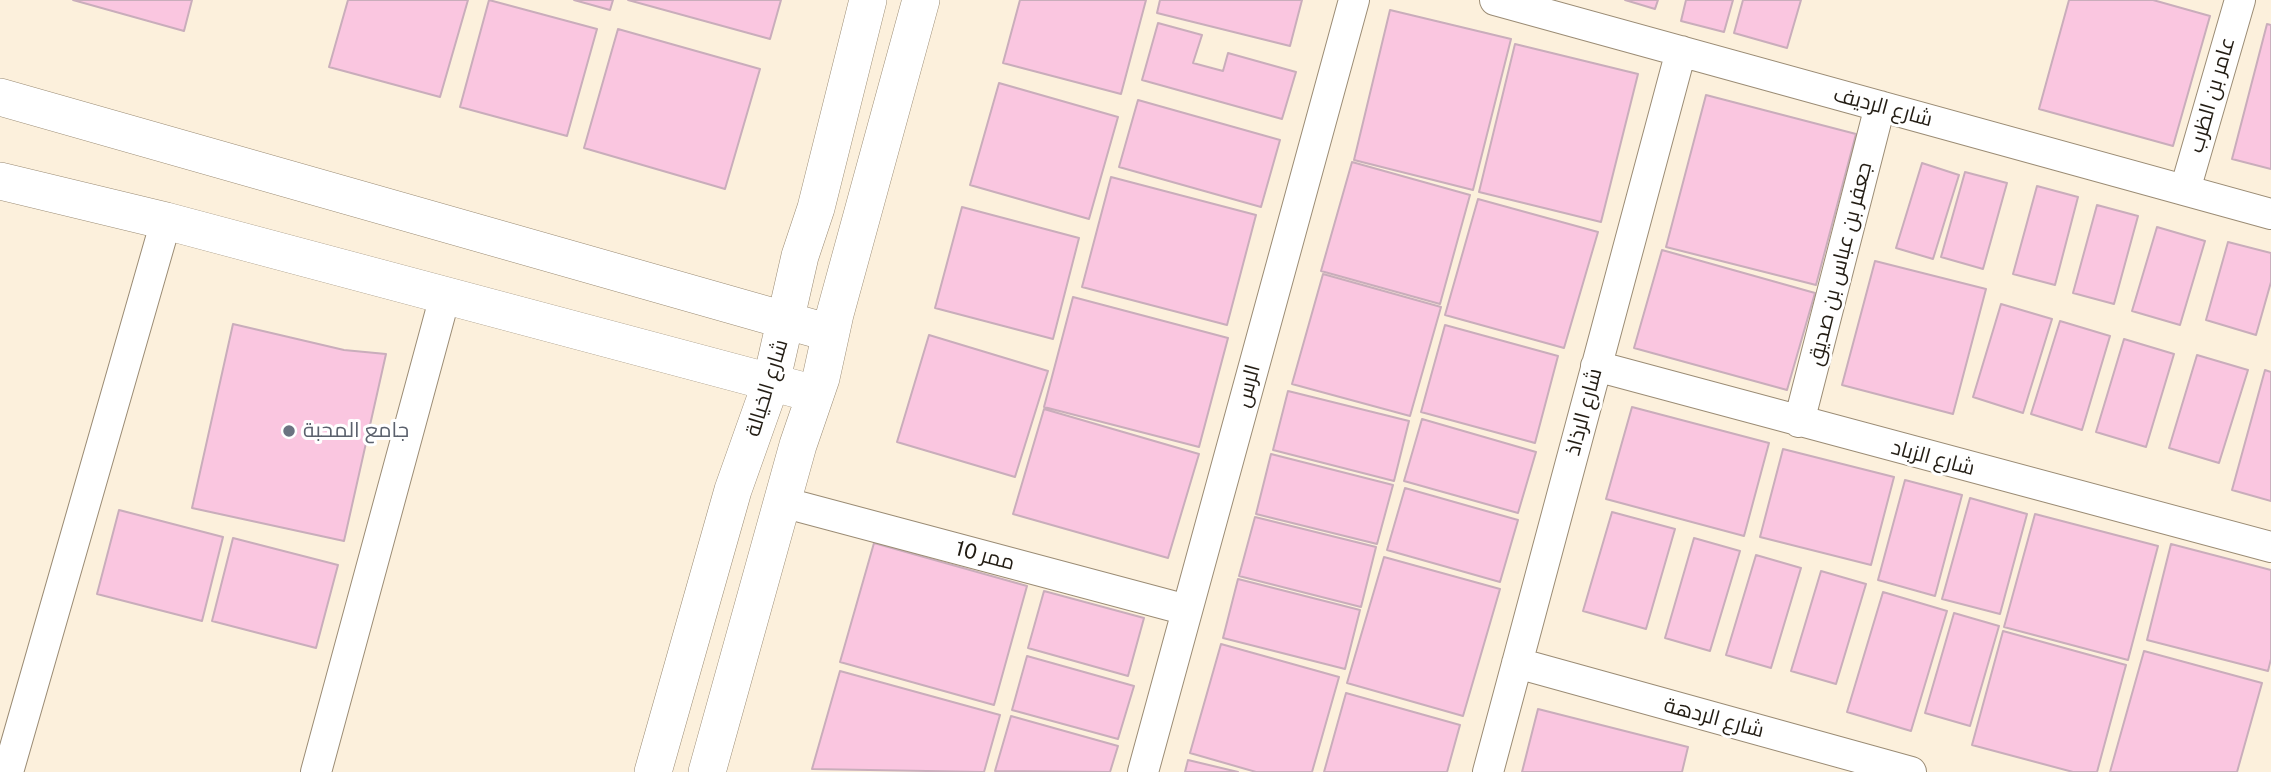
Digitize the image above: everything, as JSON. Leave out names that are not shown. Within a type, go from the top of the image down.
[{"type":"street","name":"شارع الخيالة","points":[[653,772],[733,490],[771,383],[800,256],[816,208],[868,0]]},
{"type":"street","points":[[707,772],[815,394],[921,0]]},
{"type":"street","name":"الرس","points":[[1143,772],[1354,0]]},
{"type":"street","name":"شارع الرديف","points":[[1495,0],[2271,214]]},
{"type":"street","name":"عامر بن الظرب","points":[[2185,190],[2240,0]]},
{"type":"street","name":"شارع الرذاذ","points":[[1488,772],[1681,51]]},
{"type":"street","points":[[3,99],[830,333]]},
{"type":"street","name":"جعفر بن عباس بن صديق","points":[[1799,422],[1880,106]]},
{"type":"street","points":[[0,181],[166,221],[815,394]]},
{"type":"street","points":[[816,208],[802,280],[832,286],[860,222]]},
{"type":"street","points":[[8,772],[166,221]]},
{"type":"street","points":[[316,772],[446,296]]},
{"type":"street","name":"شارع الزباد","points":[[1596,366],[2271,547]]},
{"type":"street","points":[[733,490],[760,446],[779,439],[784,446],[784,495]]},
{"type":"street","name":"ممر 10","points":[[784,495],[1187,610]]},
{"type":"street","name":"شارع الردهة","points":[[1517,663],[1911,772]]},
{"type":"building","points":[[73,0],[192,0],[184,31]]},
{"type":"building","points":[[348,0],[468,0],[440,97],[329,67]]},
{"type":"building","points":[[489,0],[597,29],[567,136],[460,107]]},
{"type":"building","points":[[574,0],[613,0],[610,10]]},
{"type":"building","points":[[628,0],[781,0],[770,39]]},
{"type":"building","points":[[1020,0],[1146,0],[1121,94],[1003,63]]},
{"type":"building","points":[[1160,0],[1302,0],[1290,46],[1157,13]]},
{"type":"building","points":[[1625,0],[1658,0],[1655,9]]},
{"type":"building","points":[[1686,0],[1733,0],[1724,32],[1681,21]]},
{"type":"building","points":[[1743,0],[1801,0],[1787,48],[1734,33]]},
{"type":"building","points":[[2069,0],[2153,0],[2210,16],[2173,146],[2039,109]]},
{"type":"building","points":[[1390,10],[1511,39],[1473,190],[1354,160]]},
{"type":"building","points":[[1158,23],[1202,35],[1193,63],[1223,71],[1228,53],[1296,72],[1282,119],[1142,80]]},
{"type":"building","points":[[2267,24],[2271,25],[2271,169],[2232,159]]},
{"type":"building","points":[[618,29],[760,69],[725,189],[584,148]]},
{"type":"building","points":[[1515,44],[1638,74],[1601,222],[1479,192]]},
{"type":"building","points":[[999,83],[1118,117],[1089,219],[970,185]]},
{"type":"building","points":[[1706,95],[1856,134],[1816,285],[1666,247]]},
{"type":"building","points":[[1138,100],[1280,140],[1261,207],[1119,167]]},
{"type":"building","points":[[1352,162],[1470,195],[1440,304],[1321,271]]},
{"type":"building","points":[[1922,163],[1959,175],[1933,259],[1896,248]]},
{"type":"building","points":[[1965,172],[2007,183],[1983,269],[1941,257]]},
{"type":"building","points":[[1111,177],[1256,215],[1227,325],[1082,287]]},
{"type":"building","points":[[2037,186],[2078,197],[2055,285],[2013,274]]},
{"type":"building","points":[[1478,199],[1598,232],[1564,348],[1445,315]]},
{"type":"building","points":[[2097,205],[2138,216],[2114,304],[2073,293]]},
{"type":"building","points":[[962,207],[1079,238],[1053,339],[935,308]]},
{"type":"building","points":[[2157,227],[2205,241],[2180,325],[2132,311]]},
{"type":"building","points":[[2228,242],[2271,253],[2271,282],[2256,335],[2206,320]]},
{"type":"building","points":[[1662,250],[1815,293],[1787,390],[1634,348]]},
{"type":"building","points":[[1875,261],[1986,289],[1953,414],[1842,385]]},
{"type":"building","points":[[1323,274],[1441,307],[1410,416],[1292,384]]},
{"type":"building","points":[[1073,297],[1228,338],[1199,447],[1044,407]]},
{"type":"building","points":[[2001,304],[2052,319],[2023,413],[1973,397]]},
{"type":"building","points":[[2060,321],[2110,336],[2082,430],[2031,414]]},
{"type":"building","name":"جامع المحبة","points":[[233,324],[344,350],[386,354],[344,541],[192,508]]},
{"type":"building","points":[[1445,325],[1558,356],[1535,443],[1421,412]]},
{"type":"building","points":[[929,335],[1048,371],[1015,477],[897,442]]},
{"type":"building","points":[[2124,339],[2174,354],[2146,447],[2096,432]]},
{"type":"building","points":[[2197,355],[2248,370],[2219,463],[2169,448]]},
{"type":"building","points":[[2265,370],[2271,372],[2271,501],[2232,490]]},
{"type":"building","points":[[1288,391],[1409,421],[1394,481],[1273,450]]},
{"type":"building","points":[[1632,407],[1769,443],[1744,536],[1606,499]]},
{"type":"building","points":[[1044,409],[1199,454],[1168,558],[1013,514]]},
{"type":"building","points":[[1422,419],[1536,452],[1518,513],[1404,481]]},
{"type":"building","points":[[1783,449],[1894,477],[1871,565],[1760,537]]},
{"type":"building","points":[[1271,454],[1393,485],[1377,544],[1256,514]]},
{"type":"building","points":[[1905,480],[1962,495],[1935,596],[1878,580]]},
{"type":"building","points":[[1405,488],[1518,520],[1500,582],[1387,550]]},
{"type":"building","points":[[1970,498],[2027,514],[2000,614],[1942,599]]},
{"type":"building","points":[[119,510],[223,537],[202,621],[97,594]]},
{"type":"building","points":[[1612,512],[1675,529],[1646,629],[1583,611]]},
{"type":"building","points":[[2035,514],[2158,546],[2128,660],[2004,627]]},
{"type":"building","points":[[1255,517],[1376,547],[1361,607],[1239,576]]},
{"type":"building","points":[[233,538],[338,565],[316,648],[212,621]]},
{"type":"building","points":[[1694,538],[1740,551],[1710,651],[1665,638]]},
{"type":"building","points":[[874,543],[1027,586],[994,705],[840,662]]},
{"type":"building","points":[[2171,544],[2271,570],[2271,659],[2268,671],[2147,640]]},
{"type":"building","points":[[1756,555],[1801,568],[1771,668],[1726,655]]},
{"type":"building","points":[[1384,557],[1500,589],[1463,716],[1347,683]]},
{"type":"building","points":[[1821,571],[1866,584],[1836,684],[1791,671]]},
{"type":"building","points":[[1238,579],[1360,610],[1345,669],[1223,638]]},
{"type":"building","points":[[1044,591],[1144,618],[1128,676],[1028,648]]},
{"type":"building","points":[[1883,592],[1947,611],[1911,731],[1847,712]]},
{"type":"building","points":[[1954,613],[1999,626],[1970,726],[1925,713]]},
{"type":"building","points":[[2003,631],[2126,665],[2097,772],[2073,772],[1972,745]]},
{"type":"building","points":[[1221,644],[1339,677],[1312,772],[1256,772],[1190,753]]},
{"type":"building","points":[[2144,651],[2262,683],[2237,772],[2110,772]]},
{"type":"building","points":[[1027,656],[1134,686],[1118,739],[1012,710]]},
{"type":"building","points":[[840,671],[1000,715],[984,772],[812,769]]},
{"type":"building","points":[[1346,693],[1460,725],[1447,772],[1324,772]]},
{"type":"building","points":[[1538,709],[1688,747],[1682,772],[1522,772]]},
{"type":"building","points":[[1011,716],[1118,746],[1110,772],[995,771]]},
{"type":"building","points":[[1188,760],[1238,772],[1185,772]]},
{"type":"place","name":"جامع المحبة","points":[[289,431]]}]
